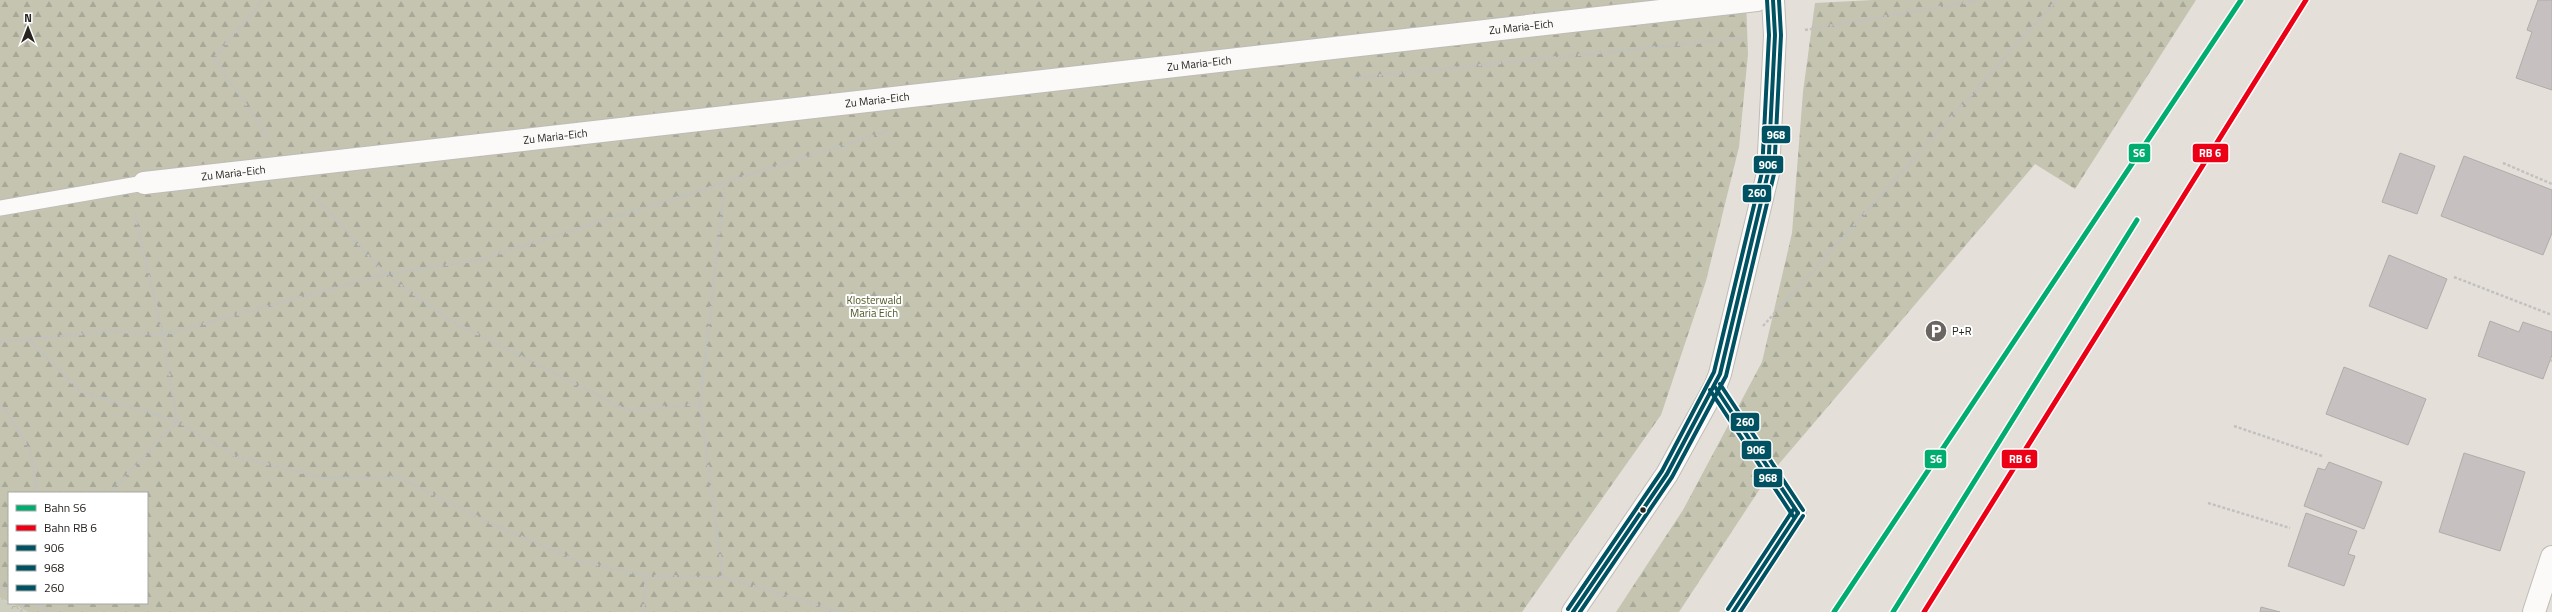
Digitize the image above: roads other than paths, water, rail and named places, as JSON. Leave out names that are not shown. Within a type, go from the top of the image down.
[{"type":"street","name":"Zu Maria-Eich","points":[[136,185],[288,166],[1757,0]]},
{"type":"street","points":[[1573,612],[1668,474],[1715,387],[1768,173],[1775,35],[1772,0]]},
{"type":"street","points":[[2534,612],[2552,557]]},
{"type":"lane","name":"Zu Maria-Eich","points":[[0,208],[136,185]]},
{"type":"lane","points":[[1715,387],[1798,513],[1733,612]]},
{"type":"rail line","name":"S6","points":[[1834,612],[2241,0]]},
{"type":"rail line","name":"S6","points":[[1893,612],[2137,220]]},
{"type":"place","name":"P+R","points":[[1936,331]]},
{"type":"park label","name":"Klosterwald Maria Eich","points":[[874,306]]}]
